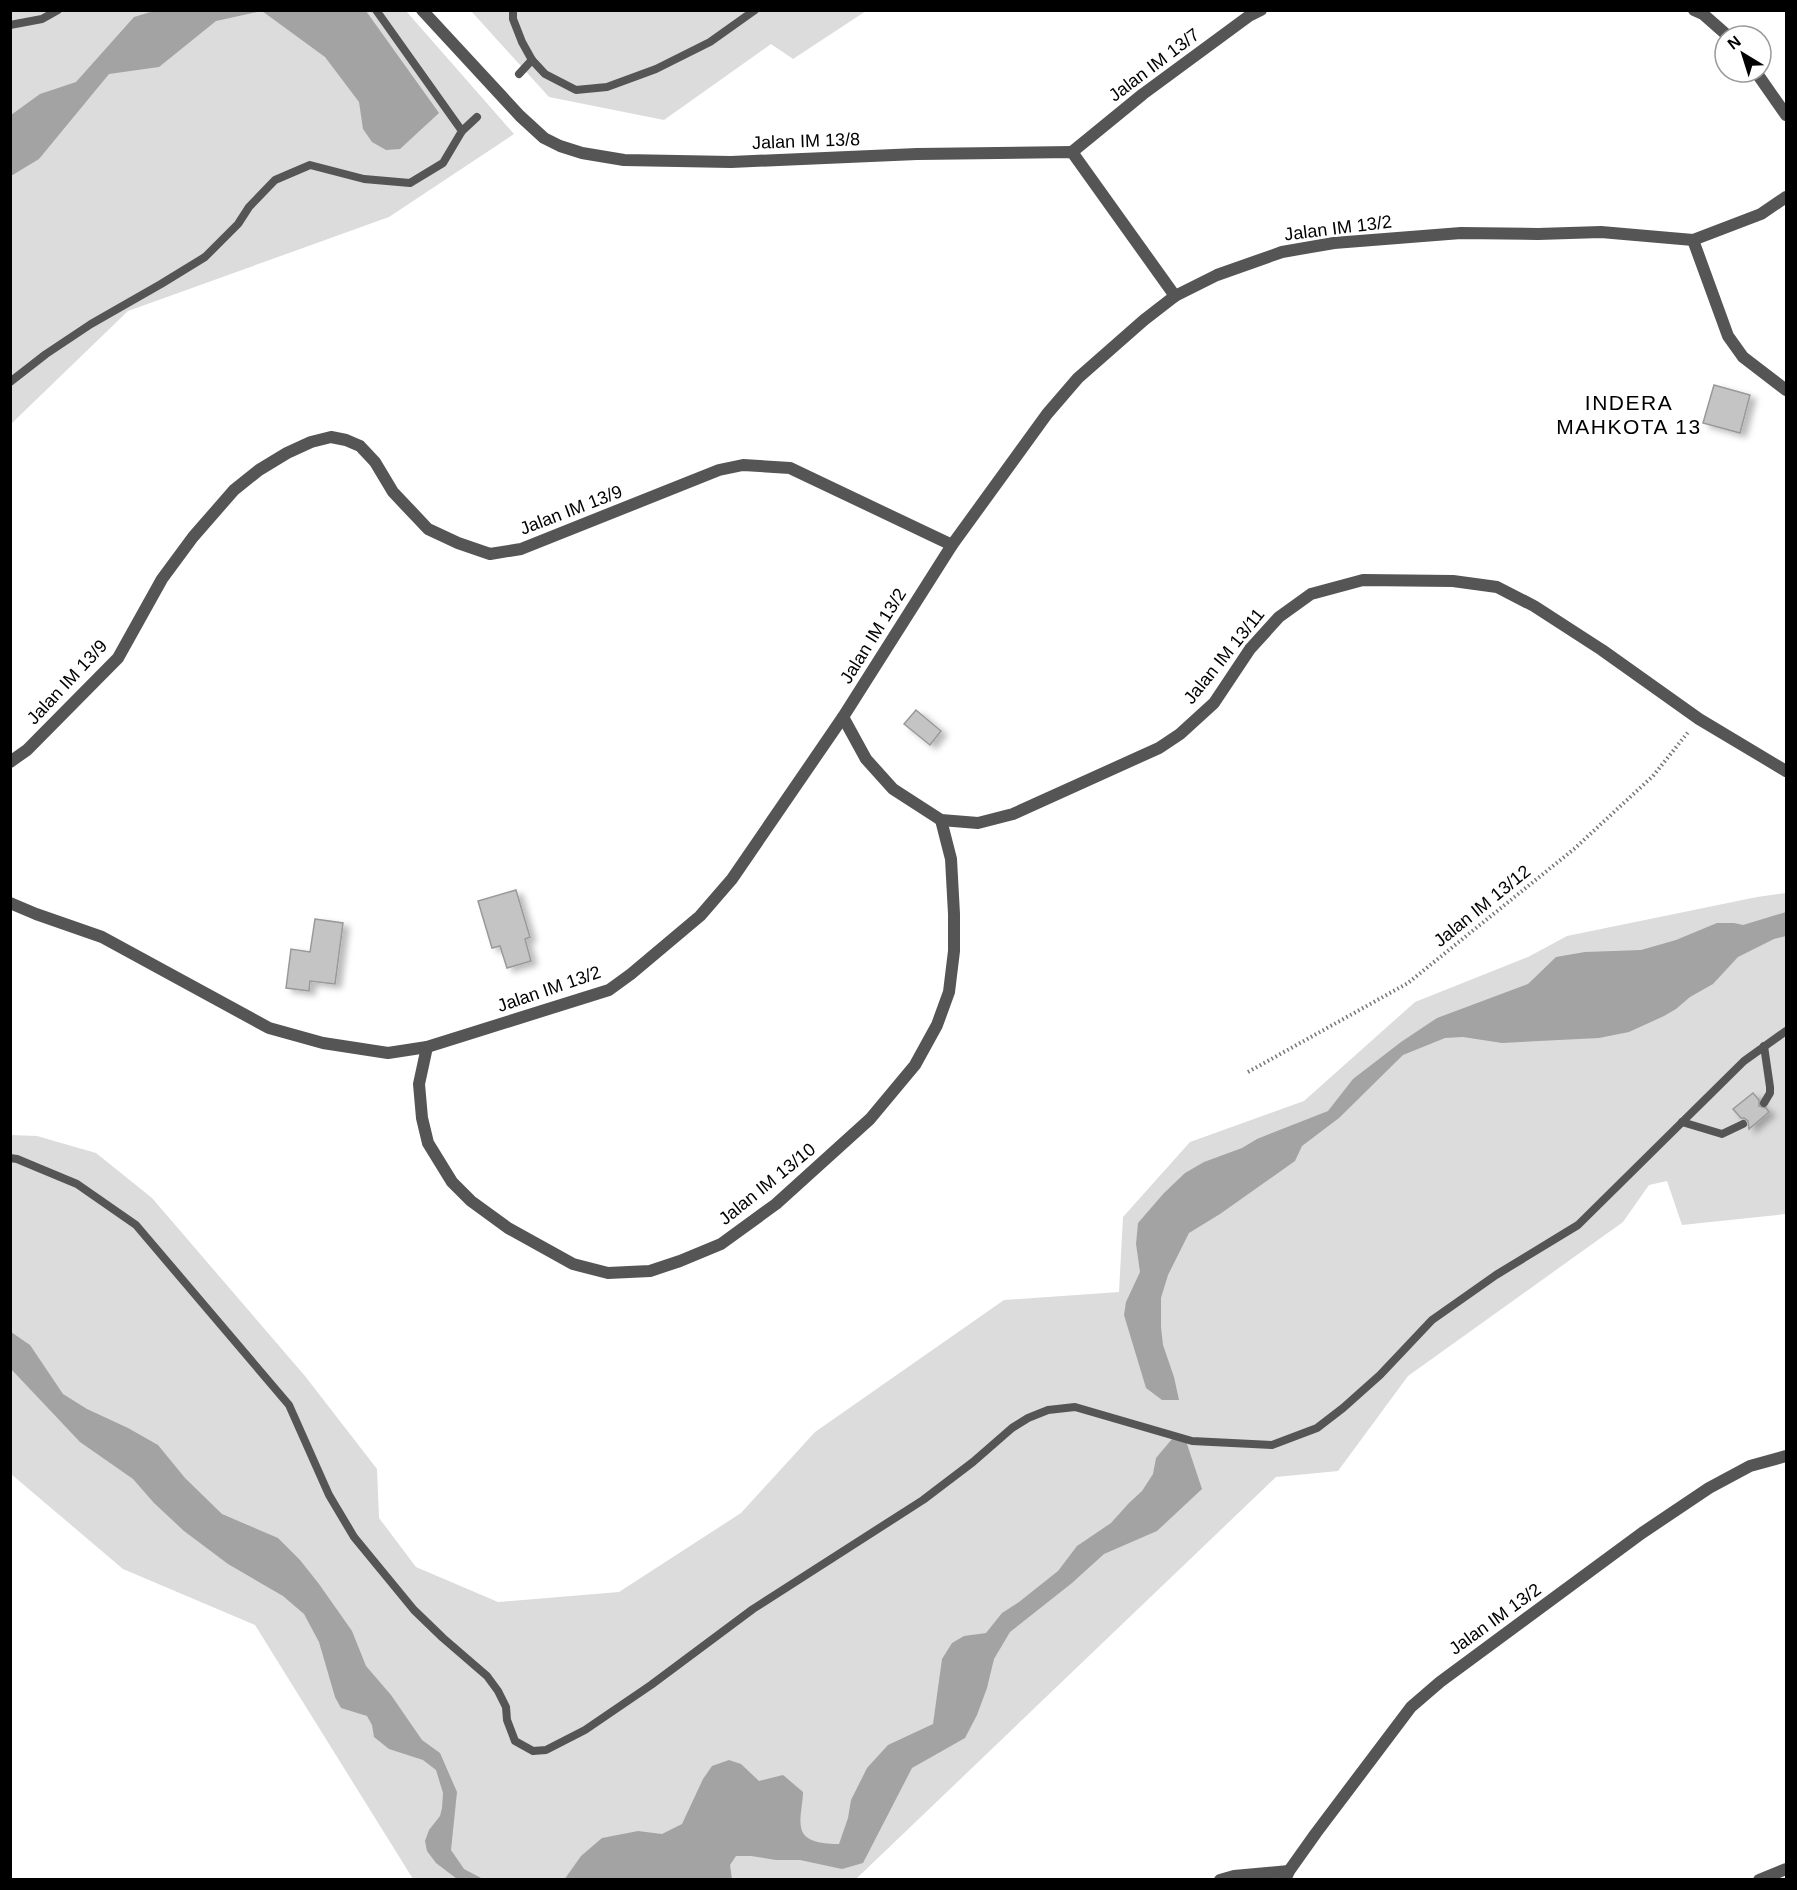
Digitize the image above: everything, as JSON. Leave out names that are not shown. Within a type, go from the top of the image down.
[{"type":"street","name":"Jalan IM 13/8","points":[[422,10],[520,117],[544,138],[582,153],[624,160],[731,162],[917,154],[1072,152]]},
{"type":"street","name":"Jalan IM 13/7","points":[[1072,152],[1143,94],[1249,16],[1261,10]]},
{"type":"street","points":[[1694,10],[1703,14],[1714,24]]},
{"type":"street","points":[[1764,84],[1786,115]]},
{"type":"street","points":[[1072,152],[1175,296]]},
{"type":"street","name":"Jalan IM 13/2","points":[[10,903],[102,937],[269,1028],[323,1043],[388,1053],[427,1047],[609,990],[700,916],[732,879],[843,717],[952,545],[1047,414],[1078,378],[1175,296],[1217,275],[1282,252],[1334,243],[1461,233],[1601,232],[1693,240],[1761,214],[1786,197]]},
{"type":"street","points":[[1693,240],[1728,336],[1743,357],[1786,390]]},
{"type":"street","name":"Jalan IM 13/9","points":[[10,762],[27,750],[118,658],[162,579],[193,537],[234,490],[287,453],[311,442],[331,437],[360,446],[375,462],[393,492],[429,529],[458,543],[490,554],[521,549],[719,470],[743,465],[790,468],[952,545]]},
{"type":"street","name":"Jalan IM 13/11","points":[[843,717],[866,759],[893,789],[941,820],[978,824],[1013,814],[1159,748],[1180,734],[1214,702],[1250,649],[1280,617],[1311,594],[1363,580],[1453,581],[1497,587],[1534,606],[1699,718],[1786,771]]},
{"type":"street","name":"Jalan IM 13/10","points":[[427,1047],[419,1084],[422,1118],[428,1143],[452,1182],[471,1201],[508,1228],[573,1264],[608,1273],[650,1271],[721,1244],[776,1204],[870,1119],[915,1065],[937,1025],[949,992],[954,932],[951,859],[941,820]]},
{"type":"street","name":"Jalan IM 13/2","points":[[1287,1875],[1411,1707],[1440,1682],[1642,1533],[1709,1488],[1750,1466],[1786,1456]]},
{"type":"street","points":[[1759,1880],[1786,1869]]},
{"type":"street","points":[[1220,1880],[1234,1876],[1287,1875]]},
{"type":"lane","points":[[10,25],[42,19],[58,10]]},
{"type":"lane","points":[[376,10],[462,131]]},
{"type":"lane","points":[[513,10],[513,19],[532,60],[545,74],[576,90],[607,87],[656,69],[710,42],[755,10]]},
{"type":"lane","points":[[519,74],[532,60]]},
{"type":"lane","points":[[10,382],[46,354],[91,324],[205,257],[238,224],[249,207],[275,180],[310,165],[364,179],[410,183],[443,163],[462,131],[477,117]]},
{"type":"lane","points":[[10,1158],[77,1184],[136,1226],[289,1405],[329,1495],[354,1537],[414,1611],[487,1676],[506,1707],[507,1720],[515,1741],[533,1751],[546,1750],[585,1730],[651,1685],[753,1609],[923,1500],[973,1462],[1012,1428],[1028,1418],[1048,1410],[1075,1407],[1192,1441],[1272,1445],[1317,1428],[1380,1375],[1432,1320],[1496,1275],[1578,1225],[1744,1062],[1786,1031]]},
{"type":"lane","points":[[1764,1046],[1770,1087],[1770,1093],[1764,1103]]},
{"type":"lane","points":[[1682,1122],[1722,1134],[1743,1125]]},
{"type":"path","name":"Jalan IM 13/12","points":[[1248,1072],[1408,983],[1589,836],[1653,776],[1699,718]]},
{"type":"shaded area","points":[[157,10],[366,11],[439,113],[400,149],[386,150],[372,142],[363,129],[359,102],[325,57],[262,11],[216,21],[159,67],[109,74],[39,159],[11,176],[11,115],[40,94],[76,82],[134,17]]},
{"type":"shaded area","points":[[11,11],[406,11],[514,134],[389,217],[128,311],[11,424]]},
{"type":"shaded area","points":[[471,11],[866,11],[793,59],[771,44],[664,120],[549,97]]},
{"type":"shaded area","points":[[1786,893],[1786,1214],[1682,1225],[1667,1181],[1649,1185],[1623,1222],[1408,1376],[1338,1471],[1276,1477],[856,1879],[413,1879],[255,1625],[123,1569],[11,1474],[11,1135],[37,1136],[96,1153],[152,1198],[305,1376],[377,1469],[379,1518],[416,1567],[498,1602],[619,1592],[741,1513],[815,1432],[1004,1300],[1119,1292],[1123,1217],[1190,1142],[1304,1101],[1415,1002],[1528,957],[1567,936]]},
{"type":"shaded area","points":[[1786,912],[1786,936],[1774,939],[1738,957],[1713,984],[1664,1016],[1629,1032],[1599,1038],[1502,1043],[1463,1037],[1445,1038],[1403,1055],[1339,1118],[1302,1146],[1295,1161],[1189,1233],[1168,1275],[1161,1298],[1163,1345],[1179,1400],[1162,1400],[1146,1388],[1124,1315],[1126,1302],[1140,1272],[1136,1244],[1138,1223],[1185,1173],[1204,1162],[1242,1148],[1257,1139],[1328,1111],[1353,1079],[1401,1042],[1437,1018],[1528,984],[1556,957],[1585,952],[1641,950],[1676,940],[1717,923],[1743,925]]},
{"type":"shaded area","points":[[11,1332],[30,1345],[63,1394],[87,1409],[158,1445],[185,1478],[222,1514],[278,1538],[300,1560],[352,1631],[366,1666],[391,1695],[422,1740],[440,1753],[457,1792],[451,1850],[464,1869],[483,1879],[457,1879],[436,1863],[427,1851],[425,1841],[429,1830],[440,1816],[442,1808],[443,1793],[436,1770],[423,1760],[389,1749],[374,1737],[372,1725],[367,1716],[341,1708],[335,1697],[319,1642],[304,1614],[283,1596],[228,1564],[184,1531],[154,1503],[133,1479],[80,1442],[11,1369]]},
{"type":"shaded area","points":[[1172,1439],[1186,1441],[1202,1489],[1157,1531],[1104,1554],[1072,1583],[1010,1632],[994,1659],[987,1688],[965,1738],[912,1768],[863,1863],[842,1869],[800,1860],[736,1856],[730,1865],[732,1879],[564,1880],[581,1856],[602,1838],[638,1831],[662,1834],[682,1824],[703,1779],[712,1766],[729,1760],[741,1764],[759,1781],[783,1775],[803,1792],[801,1824],[806,1836],[816,1842],[839,1844],[848,1818],[851,1800],[867,1768],[888,1745],[933,1724],[942,1659],[952,1643],[964,1636],[986,1633],[1002,1613],[1058,1571],[1077,1546],[1111,1523],[1142,1491],[1153,1474],[1156,1458]]},
{"type":"building","points":[[1714,385],[1750,395],[1740,433],[1703,423]]},
{"type":"building","points":[[916,710],[941,731],[930,745],[904,724]]},
{"type":"building","points":[[516,890],[530,937],[525,939],[531,961],[507,968],[500,946],[492,948],[478,901]]},
{"type":"building","points":[[315,919],[343,923],[335,984],[310,981],[309,991],[286,988],[291,949],[310,952]]},
{"type":"building","points":[[1753,1093],[1759,1100],[1759,1106],[1766,1108],[1769,1112],[1749,1129],[1748,1121],[1741,1118],[1733,1109]]},
{"type":"district","name":"INDERA MAHKOTA 13","points":[[1629,414]]}]
